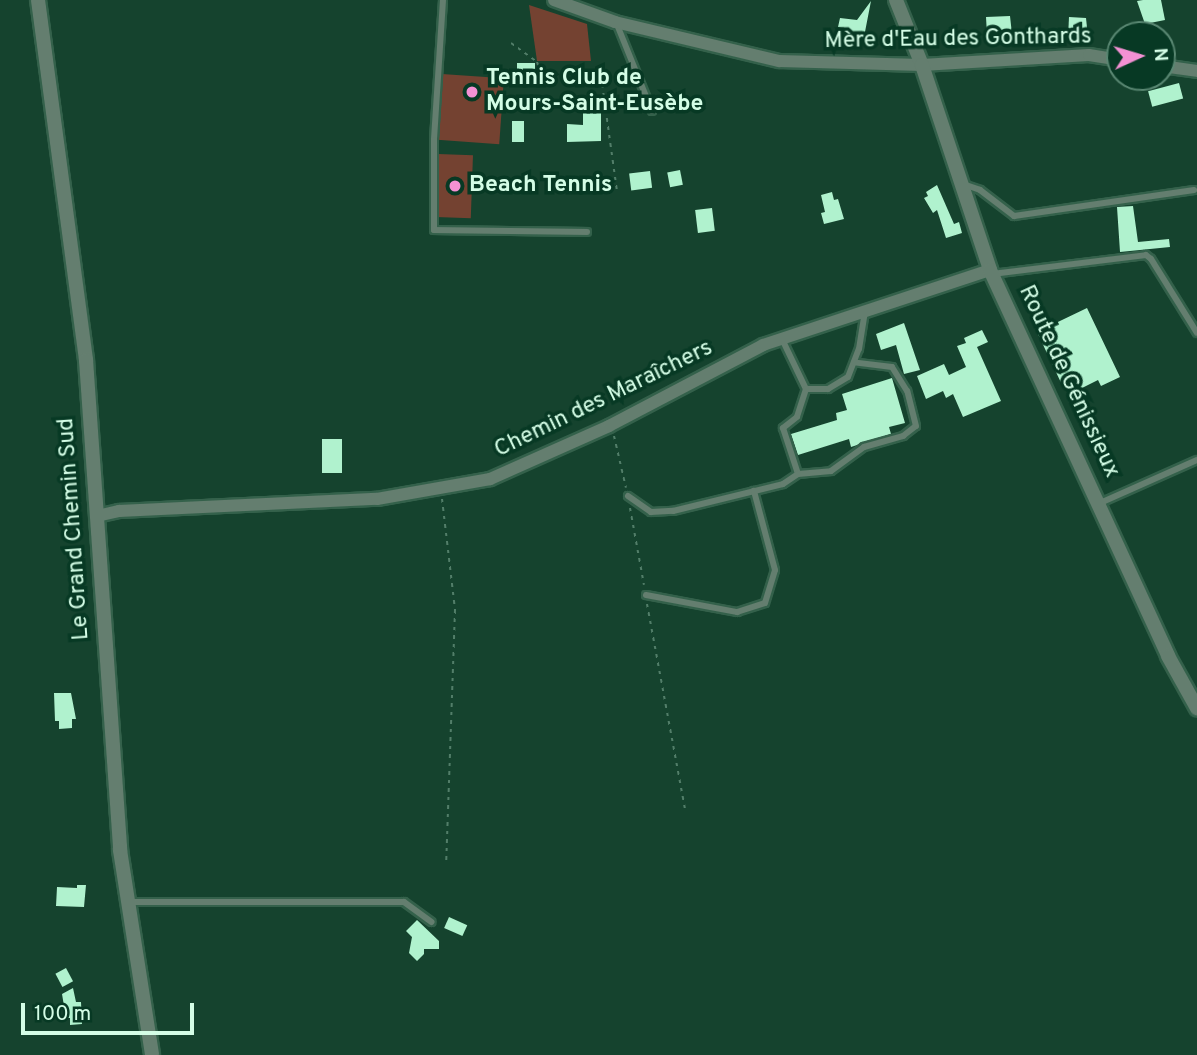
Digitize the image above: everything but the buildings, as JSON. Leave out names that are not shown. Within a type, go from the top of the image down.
[{"type":"street","name":"Le Grand Chemin Sud","points":[[38,0],[86,360],[120,850],[152,1055]]},
{"type":"street","name":"Mère d'Eau des Gonthards","points":[[554,0],[615,22],[779,61],[922,65],[1089,55],[1106,58]]},
{"type":"street","name":"Route de Génissieux","points":[[896,0],[922,65],[991,272],[1100,503],[1168,656],[1197,708]]},
{"type":"street","points":[[1176,68],[1197,71]]},
{"type":"street","name":"Chemin des Maraîchers","points":[[97,516],[119,511],[377,499],[490,479],[610,426],[763,345],[991,272]]},
{"type":"lane","points":[[443,0],[434,140],[434,230],[587,232]]},
{"type":"lane","points":[[615,22],[652,111]]},
{"type":"lane","points":[[963,184],[980,190],[1014,216],[1194,190]]},
{"type":"lane","points":[[991,272],[1146,255],[1197,332]]},
{"type":"lane","points":[[806,389],[828,389],[848,377],[865,312]]},
{"type":"lane","points":[[782,339],[806,389],[797,417],[783,428],[798,474]]},
{"type":"lane","points":[[628,496],[651,512],[673,511],[783,484],[798,474],[831,471],[864,447],[903,436],[916,426],[907,390],[892,367],[854,362]]},
{"type":"lane","points":[[1100,503],[1197,460]]},
{"type":"lane","points":[[646,595],[737,612],[765,603],[775,570],[754,491]]},
{"type":"lane","points":[[128,902],[404,902],[432,922]]},
{"type":"path","points":[[511,43],[537,62],[541,74]]},
{"type":"path","points":[[601,76],[617,192]]},
{"type":"path","points":[[610,426],[618,444],[685,810]]},
{"type":"path","points":[[441,488],[455,610],[446,863]]},
{"type":"shaded area","points":[[529,5],[587,24],[591,61],[537,61]]},
{"type":"shaded area","points":[[442,74],[504,78],[499,144],[437,140]]},
{"type":"shaded area","name":"Beach Tennis","points":[[438,154],[473,155],[471,218],[436,217]]},
{"type":"place","name":"Tennis Club de Mours-Saint-Eusèbe","points":[[472,92]]},
{"type":"place","name":"Beach Tennis","points":[[455,186]]}]
